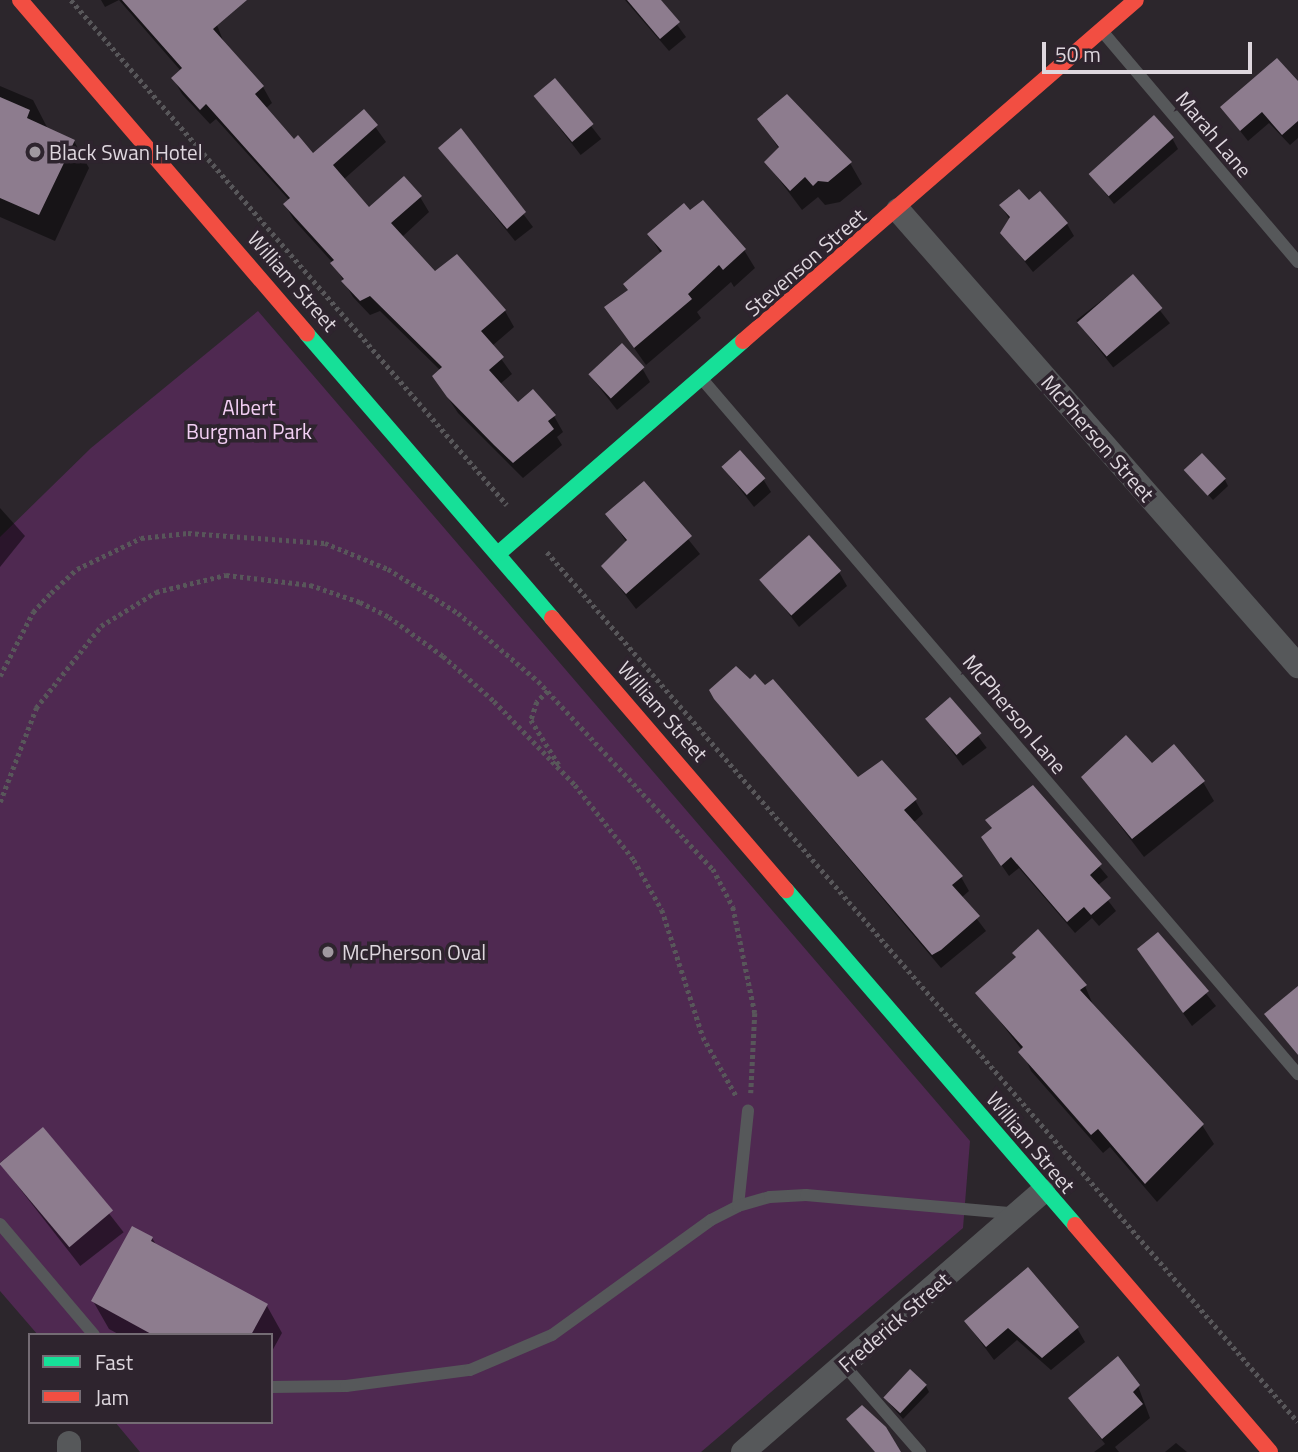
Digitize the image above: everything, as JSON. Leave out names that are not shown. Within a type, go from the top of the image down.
[{"type":"street","name":"William Street","points":[[20,0],[886,1000],[1043,1191],[1270,1452]]},
{"type":"street","name":"Stevenson Street","points":[[499,553],[898,210],[1136,0]]},
{"type":"street","name":"McPherson Street","points":[[898,210],[1298,666]]},
{"type":"street","name":"Frederick Street","points":[[743,1452],[1043,1191]]},
{"type":"lane","name":"Marah Lane","points":[[1101,31],[1298,262]]},
{"type":"lane","name":"McPherson Lane","points":[[702,379],[1298,1074]]},
{"type":"lane","points":[[738,1206],[748,1111]]},
{"type":"lane","points":[[273,1387],[359,1385],[470,1370],[552,1335],[711,1220],[738,1206],[806,1195],[1018,1215]]},
{"type":"lane","points":[[0,1224],[92,1333]]},
{"type":"lane","points":[[844,1365],[920,1452]]},
{"type":"path","points":[[71,0],[1298,1422]]},
{"type":"path","points":[[0,676],[33,612],[77,569],[141,538],[188,533],[325,543],[362,556],[458,613],[548,691],[682,833],[725,887],[755,1013],[748,1111]]},
{"type":"path","points":[[0,802],[36,708],[101,626],[156,592],[226,575],[310,585],[360,602],[389,617],[443,656],[494,701],[576,786]]},
{"type":"path","points":[[548,691],[537,702],[531,720],[539,738],[635,860],[662,910],[703,1037],[748,1111]]},
{"type":"green space","name":"McPherson Oval","points":[[258,311],[970,1141],[963,1228],[701,1452],[140,1452],[117,1424],[273,1424],[273,1333],[36,1333],[0,1291],[0,537],[91,448]]},
{"type":"building","points":[[122,0],[247,0],[213,29],[264,86],[255,94],[294,139],[298,135],[313,153],[364,109],[378,125],[333,165],[369,207],[404,176],[422,196],[391,223],[435,271],[457,254],[506,310],[481,331],[504,357],[489,370],[518,402],[533,389],[556,415],[548,421],[554,429],[513,463],[494,445],[447,397],[432,376],[442,367],[370,296],[360,301],[341,281],[344,279],[330,263],[334,260],[283,204],[290,198],[206,104],[200,110],[171,78],[182,68]]},
{"type":"building","points":[[627,0],[661,0],[680,22],[660,39]]},
{"type":"building","points":[[1277,58],[1298,81],[1298,121],[1282,135],[1262,112],[1240,131],[1220,107]]},
{"type":"building","points":[[555,78],[594,124],[572,142],[534,96]]},
{"type":"building","points":[[787,94],[852,162],[828,182],[818,181],[813,186],[805,177],[790,191],[764,162],[779,147],[757,119]]},
{"type":"building","name":"Black Swan Hotel","points":[[0,97],[30,110],[27,118],[75,140],[39,215],[0,198]]},
{"type":"building","points":[[1154,115],[1174,137],[1109,196],[1089,174]]},
{"type":"building","points":[[461,128],[526,212],[507,229],[438,148]]},
{"type":"building","points":[[1019,189],[1029,200],[1040,191],[1068,223],[1025,261],[1000,233],[1010,217],[999,205]]},
{"type":"building","points":[[703,200],[746,249],[723,270],[719,265],[688,294],[692,299],[634,348],[604,307],[628,290],[623,284],[662,251],[647,234],[684,203],[690,210]]},
{"type":"building","points":[[1133,274],[1163,308],[1107,357],[1077,323]]},
{"type":"building","points":[[622,343],[645,367],[611,399],[588,374]]},
{"type":"building","points":[[740,450],[765,478],[747,495],[721,467]]},
{"type":"building","points":[[1202,453],[1226,479],[1208,496],[1184,470]]},
{"type":"building","points":[[644,481],[692,536],[626,594],[601,566],[627,540],[605,514]]},
{"type":"building","points":[[809,535],[841,571],[791,616],[759,580]]},
{"type":"building","points":[[736,666],[750,679],[755,674],[765,685],[773,679],[858,777],[882,760],[917,799],[904,810],[963,876],[952,885],[980,916],[941,950],[932,955],[714,699],[709,690]]},
{"type":"building","points":[[950,697],[981,733],[957,755],[925,719]]},
{"type":"building","points":[[1126,735],[1152,763],[1174,744],[1205,781],[1132,839],[1081,777]]},
{"type":"building","points":[[1033,785],[1102,864],[1090,875],[1111,898],[1091,915],[1084,907],[1067,922],[1011,857],[1001,866],[981,837],[992,828],[985,820]]},
{"type":"building","points":[[1038,929],[1087,985],[1080,990],[1204,1124],[1145,1184],[1098,1129],[1091,1135],[1018,1052],[1023,1047],[975,993],[1016,957],[1012,953]]},
{"type":"building","points":[[1158,932],[1209,991],[1183,1013],[1137,949]]},
{"type":"building","points":[[1298,986],[1298,1055],[1264,1014]]},
{"type":"building","points":[[43,1127],[113,1210],[69,1247],[0,1164]]},
{"type":"building","points":[[132,1226],[153,1237],[151,1241],[268,1304],[252,1333],[149,1333],[91,1301]]},
{"type":"building","points":[[1028,1267],[1079,1327],[1042,1358],[1008,1328],[986,1347],[964,1321]]},
{"type":"building","points":[[1118,1356],[1140,1385],[1133,1392],[1143,1404],[1102,1439],[1068,1398]]},
{"type":"building","points":[[910,1369],[927,1385],[900,1413],[883,1398]]},
{"type":"building","points":[[862,1405],[886,1427],[901,1452],[875,1452],[846,1419]]},
{"type":"traffic: fast","points":[[307,334],[552,618]]},
{"type":"traffic: fast","points":[[499,553],[743,341]]},
{"type":"traffic: fast","points":[[786,890],[1075,1225]]},
{"type":"traffic: jam","points":[[20,0],[307,334]]},
{"type":"traffic: jam","points":[[743,341],[1136,0]]},
{"type":"traffic: jam","points":[[552,618],[786,890]]},
{"type":"traffic: jam","points":[[1075,1225],[1270,1452]]},
{"type":"place","name":"Black Swan Hotel","points":[[35,152]]},
{"type":"place","name":"McPherson Oval","points":[[328,952]]},
{"type":"park label","name":"Albert Burgman Park","points":[[249,419]]}]
